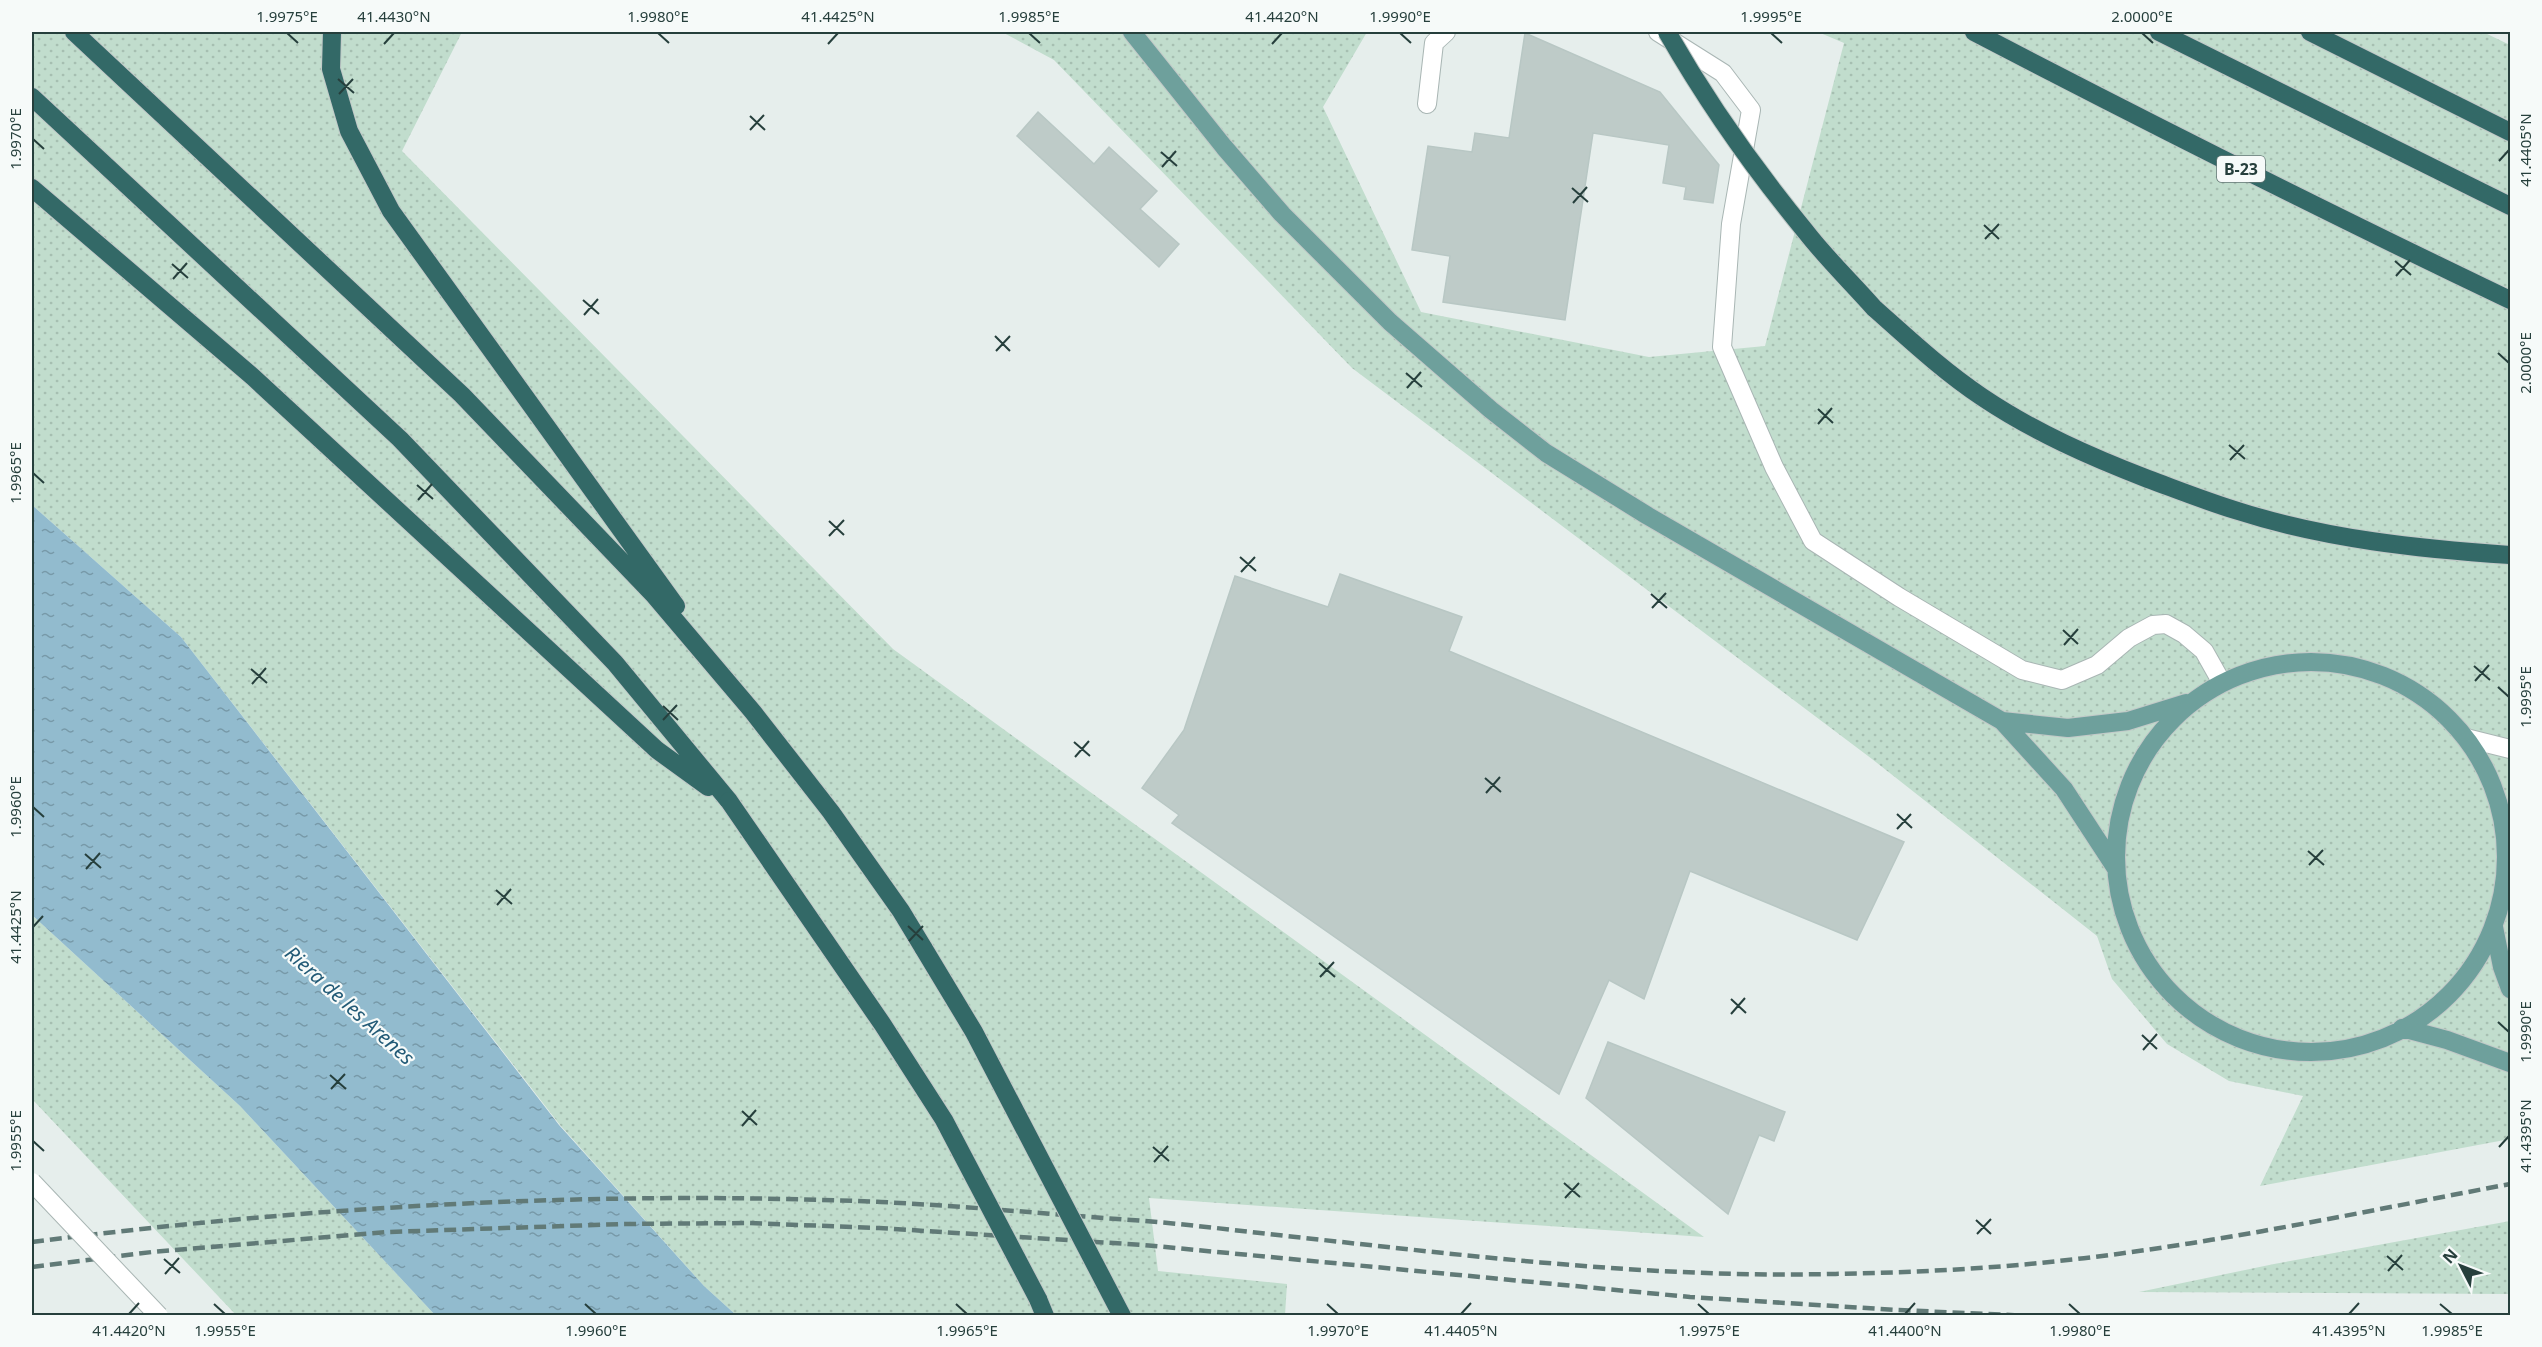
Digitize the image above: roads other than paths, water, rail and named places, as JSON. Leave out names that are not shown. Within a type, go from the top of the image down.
[{"type":"highway","points":[[74,32],[462,395],[658,590]]},
{"type":"highway","points":[[332,32],[331,69],[349,130],[391,212],[658,590],[831,812],[901,910],[974,1032],[1122,1316]]},
{"type":"highway","points":[[1667,32],[1719,114],[1807,234],[1874,308],[1927,356],[1983,397],[2043,433],[2102,462],[2240,512],[2327,533],[2405,545],[2511,555]]},
{"type":"highway","name":"B-23","points":[[1974,32],[2216,157],[2511,300]]},
{"type":"highway","points":[[2159,32],[2511,206]]},
{"type":"highway","points":[[2310,32],[2511,132]]},
{"type":"highway","points":[[32,97],[399,439],[615,663],[729,801],[870,1006],[944,1120],[1045,1316]]},
{"type":"highway","points":[[32,188],[254,377],[657,750],[729,801]]},
{"type":"main road","points":[[1132,32],[1224,147],[1290,222],[1390,321],[1491,411],[1546,453],[1648,516],[2002,721],[2064,789],[2115,867]]},
{"type":"main road","points":[[2310,662],[2355,667],[2397,682],[2435,706],[2466,738],[2487,771],[2500,807],[2506,846],[2508,882],[2494,927],[2474,964],[2444,997],[2402,1028],[2370,1044],[2326,1053],[2282,1052],[2239,1040],[2200,1019],[2166,989],[2140,954],[2123,913],[2114,847],[2118,824],[2131,782],[2143,757],[2174,717],[2194,700],[2222,683],[2276,666],[2310,662]]},
{"type":"main road","points":[[2002,721],[2068,728],[2128,721],[2194,700]]},
{"type":"main road","points":[[2494,927],[2502,967],[2511,989]]},
{"type":"main road","points":[[2402,1028],[2447,1040],[2511,1063]]},
{"type":"street","points":[[1427,104],[1434,43],[1446,32]]},
{"type":"street","points":[[1658,32],[1723,73],[1751,110],[1731,224],[1722,347],[1774,467],[1813,541],[1899,597],[2022,670],[2062,680],[2097,665],[2129,638],[2153,625],[2166,624],[2184,634],[2204,651],[2222,683]]},
{"type":"street","points":[[2466,738],[2511,749]]},
{"type":"street","points":[[32,1182],[159,1316]]},
{"type":"water","name":"Riera de les Arenes","points":[[32,505],[181,637],[559,1125],[704,1286],[736,1315],[435,1315],[240,1106],[32,915]]},
{"type":"railway","points":[[32,1242],[137,1229],[349,1210],[562,1200],[775,1199],[881,1202],[1153,1222],[1567,1265],[1698,1273],[1854,1274],[2004,1266],[2150,1249],[2271,1230],[2510,1184]]},
{"type":"railway","points":[[32,1267],[152,1252],[387,1232],[624,1224],[748,1223],[879,1228],[1144,1245],[1690,1297],[2032,1316]]}]
